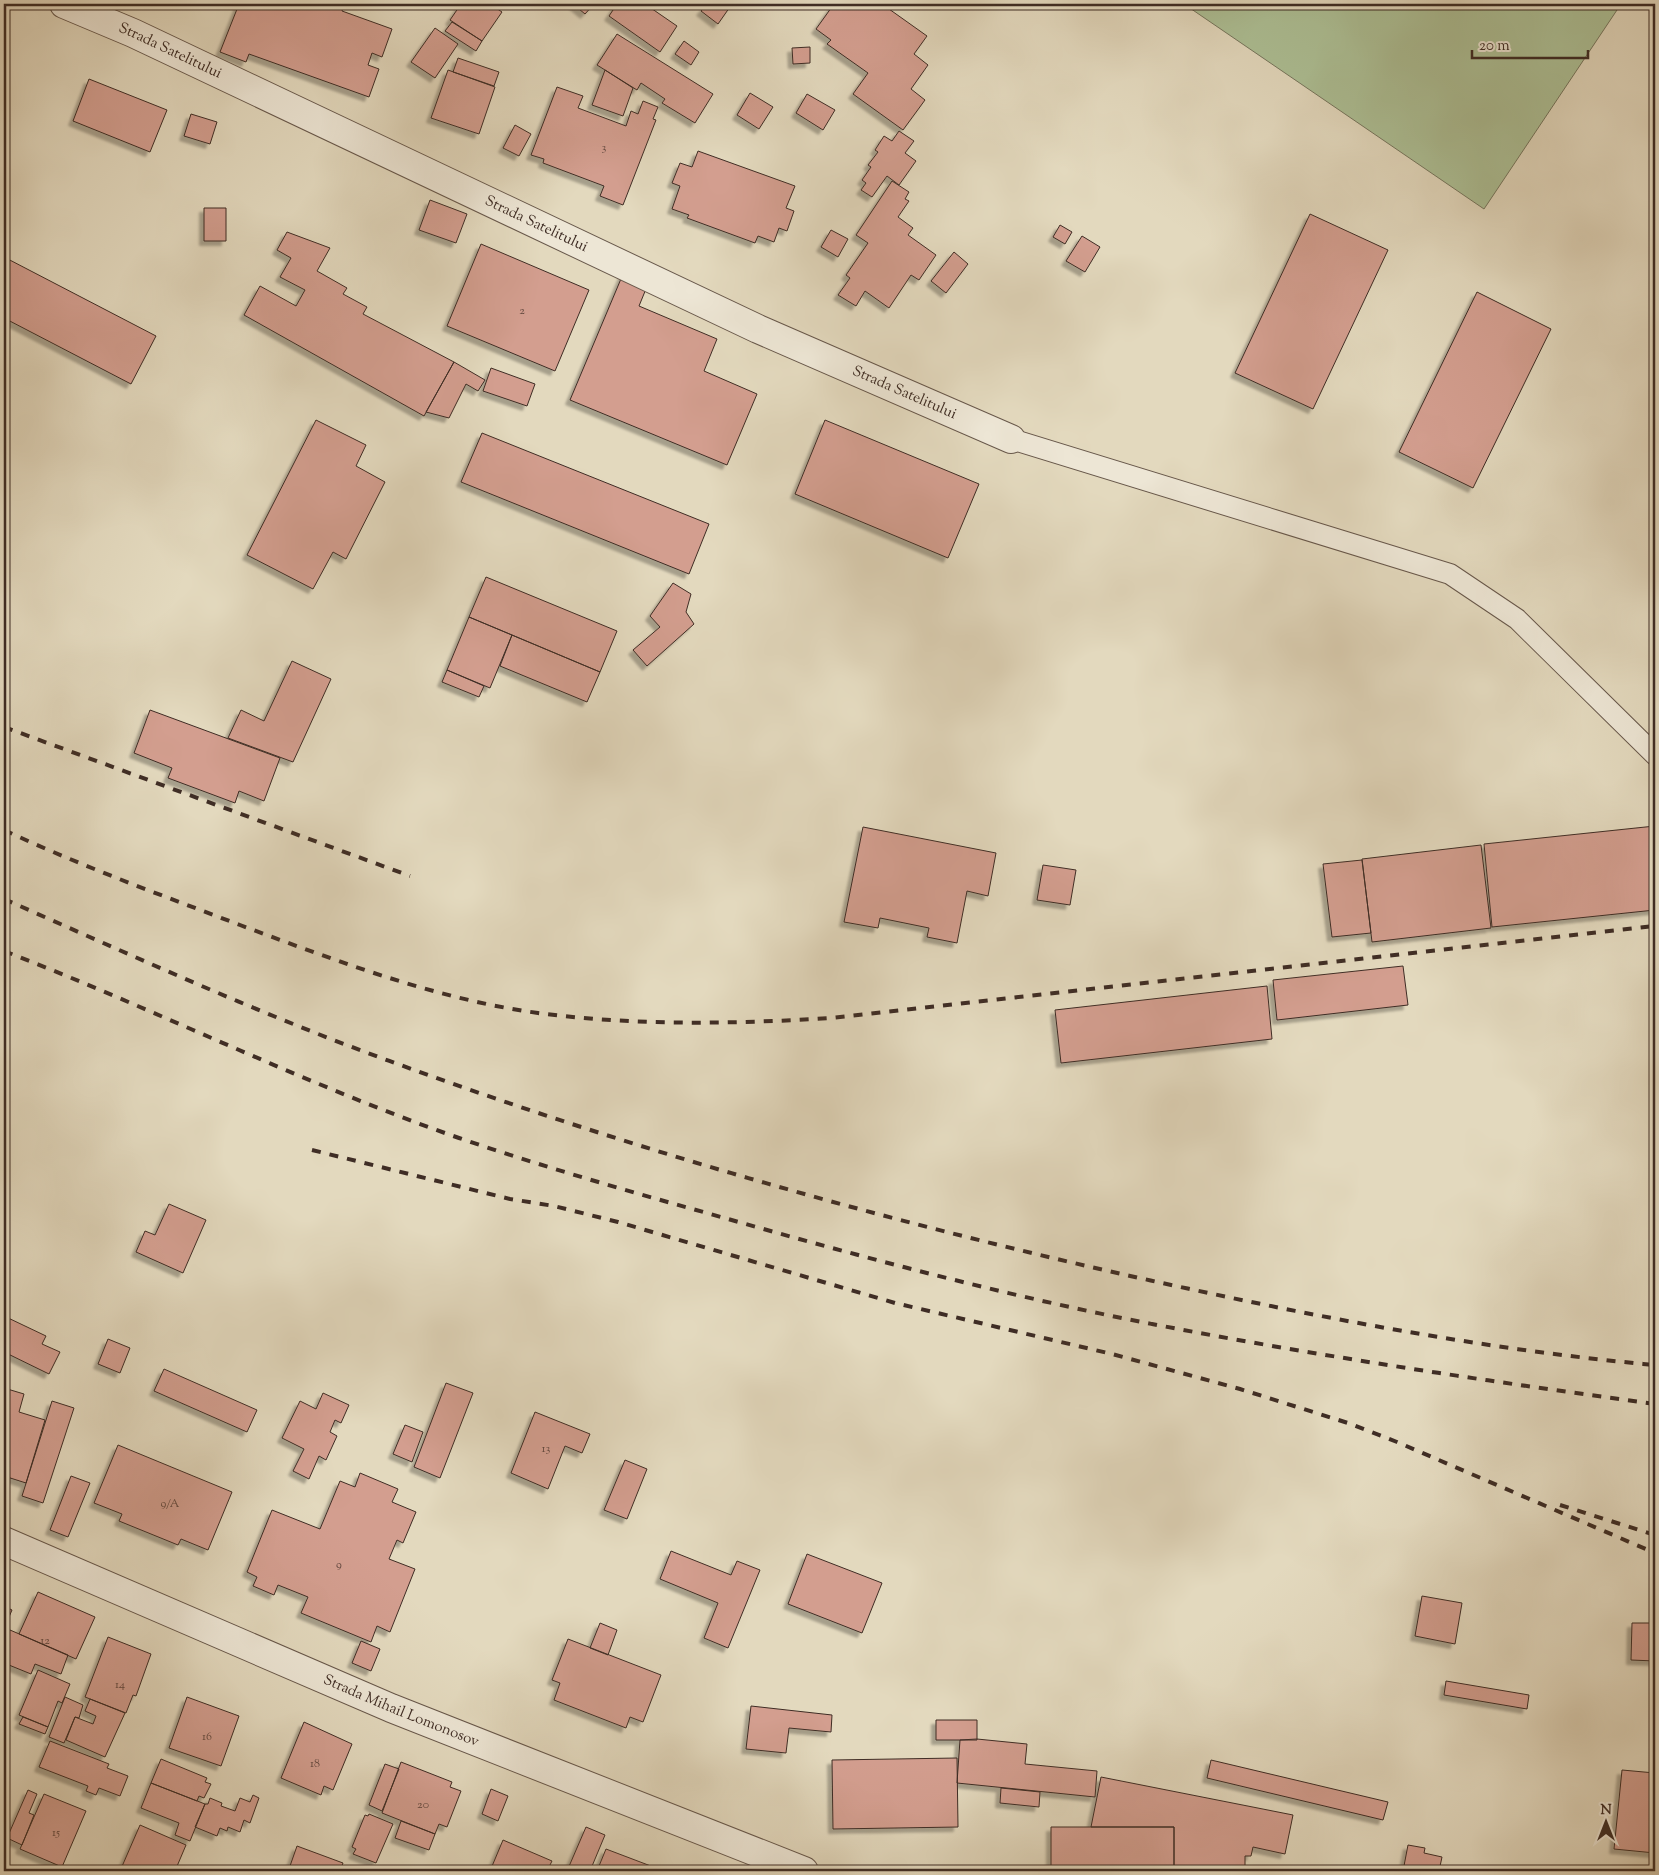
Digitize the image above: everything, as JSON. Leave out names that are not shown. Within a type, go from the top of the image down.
[{"type":"street","name":"Strada Satelitului","points":[[64,4],[133,33],[758,329],[1011,439]]},
{"type":"street","name":"Strada Mihail Lomonosov","points":[[4,1541],[391,1708],[804,1871]]},
{"type":"lane","points":[[1011,439],[1450,574],[1517,619],[1655,754]]},
{"type":"green space","points":[[1184,4],[1621,4],[1484,209]]},
{"type":"building","points":[[239,4],[344,4],[342,11],[392,29],[382,57],[372,53],[368,65],[379,69],[369,97],[249,54],[246,62],[220,52]]},
{"type":"building","points":[[461,4],[490,4],[502,12],[482,41],[450,20]]},
{"type":"building","points":[[573,4],[594,4],[585,14]]},
{"type":"building","points":[[617,4],[645,4],[677,26],[660,52],[609,16]]},
{"type":"building","points":[[707,4],[732,4],[718,24],[701,11]]},
{"type":"building","points":[[834,4],[882,4],[927,36],[914,54],[928,65],[911,89],[925,100],[903,130],[853,94],[868,73],[827,44],[831,40],[816,29]]},
{"type":"building","points":[[452,22],[482,41],[476,51],[445,31]]},
{"type":"building","points":[[435,28],[458,44],[435,78],[411,62]]},
{"type":"building","points":[[617,34],[713,94],[695,123],[662,103],[665,99],[641,83],[637,90],[597,65]]},
{"type":"building","points":[[684,41],[699,52],[691,65],[675,54]]},
{"type":"building","points":[[810,47],[810,63],[793,64],[792,48]]},
{"type":"building","points":[[458,58],[499,72],[494,86],[453,72]]},
{"type":"building","points":[[448,70],[495,87],[479,134],[431,118]]},
{"type":"building","points":[[605,70],[633,88],[623,116],[592,105]]},
{"type":"building","points":[[89,79],[167,110],[150,152],[73,121]]},
{"type":"building","points":[[557,87],[583,96],[578,108],[626,126],[631,111],[638,114],[643,101],[658,107],[653,119],[656,120],[623,205],[600,196],[604,186],[543,163],[544,159],[531,155]]},
{"type":"building","points":[[750,93],[773,107],[759,129],[737,115]]},
{"type":"building","points":[[807,94],[835,110],[823,130],[796,113]]},
{"type":"building","points":[[191,114],[217,122],[210,144],[184,136]]},
{"type":"building","points":[[515,125],[531,134],[519,156],[503,148]]},
{"type":"building","points":[[899,131],[914,141],[905,153],[916,161],[899,185],[887,176],[872,197],[861,190],[866,183],[862,180],[871,167],[868,165],[878,152],[875,150],[884,136],[892,141]]},
{"type":"building","points":[[698,151],[795,186],[786,208],[794,211],[787,231],[779,228],[774,242],[758,236],[755,243],[687,218],[689,215],[672,209],[680,186],[672,183],[680,163],[692,167]]},
{"type":"building","points":[[892,181],[909,192],[905,199],[909,201],[898,217],[913,228],[908,235],[936,255],[919,280],[911,275],[889,308],[865,291],[856,306],[838,295],[850,278],[846,275],[868,243],[856,235]]},
{"type":"building","points":[[430,200],[467,214],[456,243],[419,230]]},
{"type":"building","points":[[204,208],[226,208],[226,241],[204,241]]},
{"type":"building","points":[[1310,214],[1388,250],[1313,409],[1235,373]]},
{"type":"building","points":[[1060,225],[1072,232],[1065,244],[1053,237]]},
{"type":"building","points":[[831,230],[848,239],[838,257],[821,247]]},
{"type":"building","points":[[287,232],[330,248],[317,271],[347,288],[343,294],[367,307],[363,314],[454,362],[424,416],[244,315],[260,286],[296,306],[305,290],[280,277],[291,258],[277,250]]},
{"type":"building","points":[[1082,236],[1100,247],[1085,272],[1066,261]]},
{"type":"building","points":[[481,244],[589,290],[555,371],[447,326]]},
{"type":"building","points":[[954,252],[968,264],[946,293],[931,281]]},
{"type":"building","points":[[4,257],[156,336],[131,384],[4,318]]},
{"type":"building","points":[[623,274],[648,284],[639,306],[717,339],[704,371],[757,394],[727,465],[570,400]]},
{"type":"building","points":[[1477,292],[1551,329],[1473,488],[1399,452]]},
{"type":"building","points":[[454,362],[485,380],[478,391],[466,384],[449,418],[426,412]]},
{"type":"building","points":[[491,368],[535,384],[527,406],[483,391]]},
{"type":"building","points":[[316,420],[366,445],[356,466],[385,482],[346,559],[333,552],[313,589],[247,555]]},
{"type":"building","points":[[825,420],[979,484],[948,558],[795,494]]},
{"type":"building","points":[[482,433],[709,524],[689,574],[461,482]]},
{"type":"building","points":[[486,577],[617,631],[600,672],[469,617]]},
{"type":"building","points":[[673,583],[691,594],[686,612],[694,624],[647,666],[633,650],[660,627],[650,616]]},
{"type":"building","points":[[469,617],[512,635],[490,688],[447,670]]},
{"type":"building","points":[[512,635],[600,672],[587,702],[500,666]]},
{"type":"building","points":[[292,661],[331,679],[293,762],[228,738],[241,710],[264,721]]},
{"type":"building","points":[[447,670],[484,686],[479,697],[442,682]]},
{"type":"building","points":[[150,710],[280,758],[264,801],[239,791],[235,803],[168,778],[172,768],[134,753]]},
{"type":"building","points":[[1655,826],[1655,910],[1492,927],[1484,844]]},
{"type":"building","points":[[863,827],[996,853],[988,896],[967,891],[957,943],[927,937],[929,928],[880,918],[878,928],[844,922]]},
{"type":"building","points":[[1481,845],[1491,928],[1372,942],[1362,859]]},
{"type":"building","points":[[1362,860],[1371,933],[1332,937],[1323,864]]},
{"type":"building","points":[[1043,865],[1076,870],[1070,905],[1037,900]]},
{"type":"building","points":[[1403,966],[1408,1005],[1277,1020],[1273,980]]},
{"type":"building","points":[[1267,986],[1272,1039],[1061,1063],[1055,1010]]},
{"type":"building","points":[[169,1204],[206,1220],[183,1273],[136,1252],[145,1231],[155,1235]]},
{"type":"building","points":[[4,1316],[46,1336],[42,1344],[60,1352],[49,1374],[4,1352]]},
{"type":"building","points":[[108,1339],[130,1348],[120,1373],[98,1364]]},
{"type":"building","points":[[164,1369],[257,1410],[247,1432],[154,1391]]},
{"type":"building","points":[[446,1383],[473,1393],[440,1478],[414,1467]]},
{"type":"building","points":[[4,1388],[24,1394],[19,1412],[45,1420],[26,1483],[4,1476]]},
{"type":"building","points":[[323,1393],[349,1405],[341,1423],[335,1420],[330,1432],[337,1436],[326,1460],[319,1456],[309,1479],[293,1471],[304,1449],[282,1438],[300,1401],[316,1409]]},
{"type":"building","points":[[52,1401],[74,1408],[43,1503],[22,1496]]},
{"type":"building","points":[[535,1412],[590,1434],[582,1453],[565,1446],[548,1489],[511,1473]]},
{"type":"building","points":[[405,1425],[423,1432],[412,1462],[393,1454]]},
{"type":"building","points":[[118,1445],[232,1492],[208,1550],[181,1539],[178,1545],[119,1521],[122,1514],[94,1503]]},
{"type":"building","points":[[625,1460],[647,1469],[627,1519],[604,1510]]},
{"type":"building","points":[[360,1473],[398,1489],[392,1502],[416,1512],[403,1543],[397,1540],[389,1559],[415,1569],[390,1632],[377,1626],[371,1642],[301,1613],[308,1597],[278,1585],[274,1595],[253,1586],[257,1577],[247,1572],[272,1510],[320,1529],[340,1481],[355,1487]]},
{"type":"building","points":[[71,1476],[90,1483],[68,1537],[50,1530]]},
{"type":"building","points":[[671,1551],[731,1575],[737,1561],[760,1570],[728,1648],[704,1638],[718,1603],[660,1579]]},
{"type":"building","points":[[807,1554],[882,1583],[862,1633],[788,1604]]},
{"type":"building","points":[[38,1592],[95,1617],[76,1659],[19,1634]]},
{"type":"building","points":[[1422,1596],[1462,1603],[1455,1644],[1415,1636]]},
{"type":"building","points":[[4,1606],[12,1610],[6,1624],[4,1624]]},
{"type":"building","points":[[600,1623],[617,1630],[608,1655],[590,1648]]},
{"type":"building","points":[[1632,1623],[1655,1623],[1655,1661],[1631,1660]]},
{"type":"building","points":[[10,1630],[68,1655],[61,1674],[35,1664],[31,1674],[4,1663],[4,1644]]},
{"type":"building","points":[[108,1637],[151,1654],[136,1696],[133,1695],[126,1713],[85,1697]]},
{"type":"building","points":[[568,1639],[661,1675],[643,1722],[630,1717],[626,1728],[554,1700],[560,1683],[552,1680]]},
{"type":"building","points":[[361,1641],[380,1649],[371,1671],[352,1663]]},
{"type":"building","points":[[38,1670],[70,1684],[62,1703],[58,1701],[48,1727],[19,1715]]},
{"type":"building","points":[[1446,1681],[1529,1695],[1527,1709],[1444,1695]]},
{"type":"building","points":[[65,1697],[83,1705],[79,1718],[75,1717],[64,1743],[49,1737]]},
{"type":"building","points":[[187,1697],[239,1716],[221,1766],[169,1748]]},
{"type":"building","points":[[90,1699],[125,1713],[105,1757],[66,1740],[75,1717],[93,1724],[96,1716],[85,1711]]},
{"type":"building","points":[[751,1706],[832,1715],[831,1732],[789,1728],[786,1753],[746,1749]]},
{"type":"building","points":[[23,1717],[48,1727],[45,1734],[19,1724]]},
{"type":"building","points":[[936,1720],[977,1720],[977,1740],[936,1740]]},
{"type":"building","points":[[304,1722],[352,1744],[333,1790],[324,1786],[321,1795],[281,1778]]},
{"type":"building","points":[[977,1739],[1027,1744],[1025,1764],[1097,1771],[1095,1797],[957,1783],[960,1740]]},
{"type":"building","points":[[50,1741],[109,1764],[107,1768],[128,1776],[120,1796],[99,1788],[96,1795],[86,1791],[88,1786],[39,1767]]},
{"type":"building","points":[[957,1758],[958,1827],[833,1829],[832,1760]]},
{"type":"building","points":[[161,1759],[207,1778],[205,1782],[211,1784],[204,1798],[199,1796],[197,1801],[151,1783]]},
{"type":"building","points":[[1211,1760],[1388,1802],[1383,1820],[1207,1778]]},
{"type":"building","points":[[401,1762],[452,1782],[450,1787],[461,1791],[447,1827],[439,1824],[435,1834],[382,1813]]},
{"type":"building","points":[[385,1764],[399,1769],[382,1811],[369,1805]]},
{"type":"building","points":[[1622,1770],[1655,1773],[1655,1853],[1614,1849]]},
{"type":"building","points":[[1101,1777],[1293,1815],[1285,1854],[1253,1847],[1251,1856],[1245,1856],[1245,1871],[1174,1871],[1174,1827],[1091,1827]]},
{"type":"building","points":[[151,1783],[205,1804],[190,1841],[175,1835],[179,1823],[141,1808]]},
{"type":"building","points":[[1001,1788],[1040,1792],[1039,1807],[1000,1803]]},
{"type":"building","points":[[491,1789],[508,1796],[498,1821],[482,1814]]},
{"type":"building","points":[[28,1790],[37,1794],[29,1813],[34,1815],[22,1845],[7,1838]]},
{"type":"building","points":[[44,1794],[86,1811],[62,1867],[20,1849]]},
{"type":"building","points":[[253,1795],[259,1798],[250,1823],[244,1820],[240,1832],[228,1827],[227,1831],[220,1828],[217,1836],[195,1827],[205,1804],[208,1804],[210,1798],[222,1803],[221,1806],[235,1811],[240,1798],[250,1802]]},
{"type":"building","points":[[369,1814],[393,1824],[376,1863],[353,1854],[356,1849],[352,1847],[365,1815],[368,1816]]},
{"type":"building","points":[[401,1821],[435,1834],[429,1850],[395,1838]]},
{"type":"building","points":[[140,1825],[186,1845],[175,1871],[120,1871]]},
{"type":"building","points":[[586,1827],[605,1835],[590,1871],[567,1871]]},
{"type":"building","points":[[1051,1827],[1174,1827],[1174,1871],[1051,1871]]},
{"type":"building","points":[[503,1840],[552,1861],[547,1871],[490,1871]]},
{"type":"building","points":[[1408,1845],[1425,1848],[1424,1853],[1442,1857],[1439,1871],[1403,1871]]},
{"type":"building","points":[[297,1846],[343,1863],[340,1871],[292,1871],[293,1867],[290,1866]]},
{"type":"building","points":[[606,1849],[664,1871],[607,1871],[608,1869],[599,1866]]},
{"type":"railway","points":[[4,727],[410,876]]},
{"type":"railway","points":[[4,830],[62,856],[151,891],[313,952],[387,977],[500,1007],[538,1013],[611,1020],[684,1023],[758,1022],[831,1018],[1655,926]]},
{"type":"railway","points":[[4,899],[198,984],[345,1045],[575,1125],[757,1181],[1033,1253],[1257,1303],[1456,1340],[1522,1350],[1655,1365]]},
{"type":"railway","points":[[4,951],[287,1071],[459,1138],[645,1196],[817,1244],[984,1287],[1152,1324],[1277,1347],[1655,1404]]},
{"type":"railway","points":[[312,1150],[510,1199],[554,1206],[618,1222],[895,1303],[1112,1354],[1240,1389],[1348,1423],[1397,1442],[1655,1553]]},
{"type":"railway","points":[[1560,1505],[1655,1535]]}]
